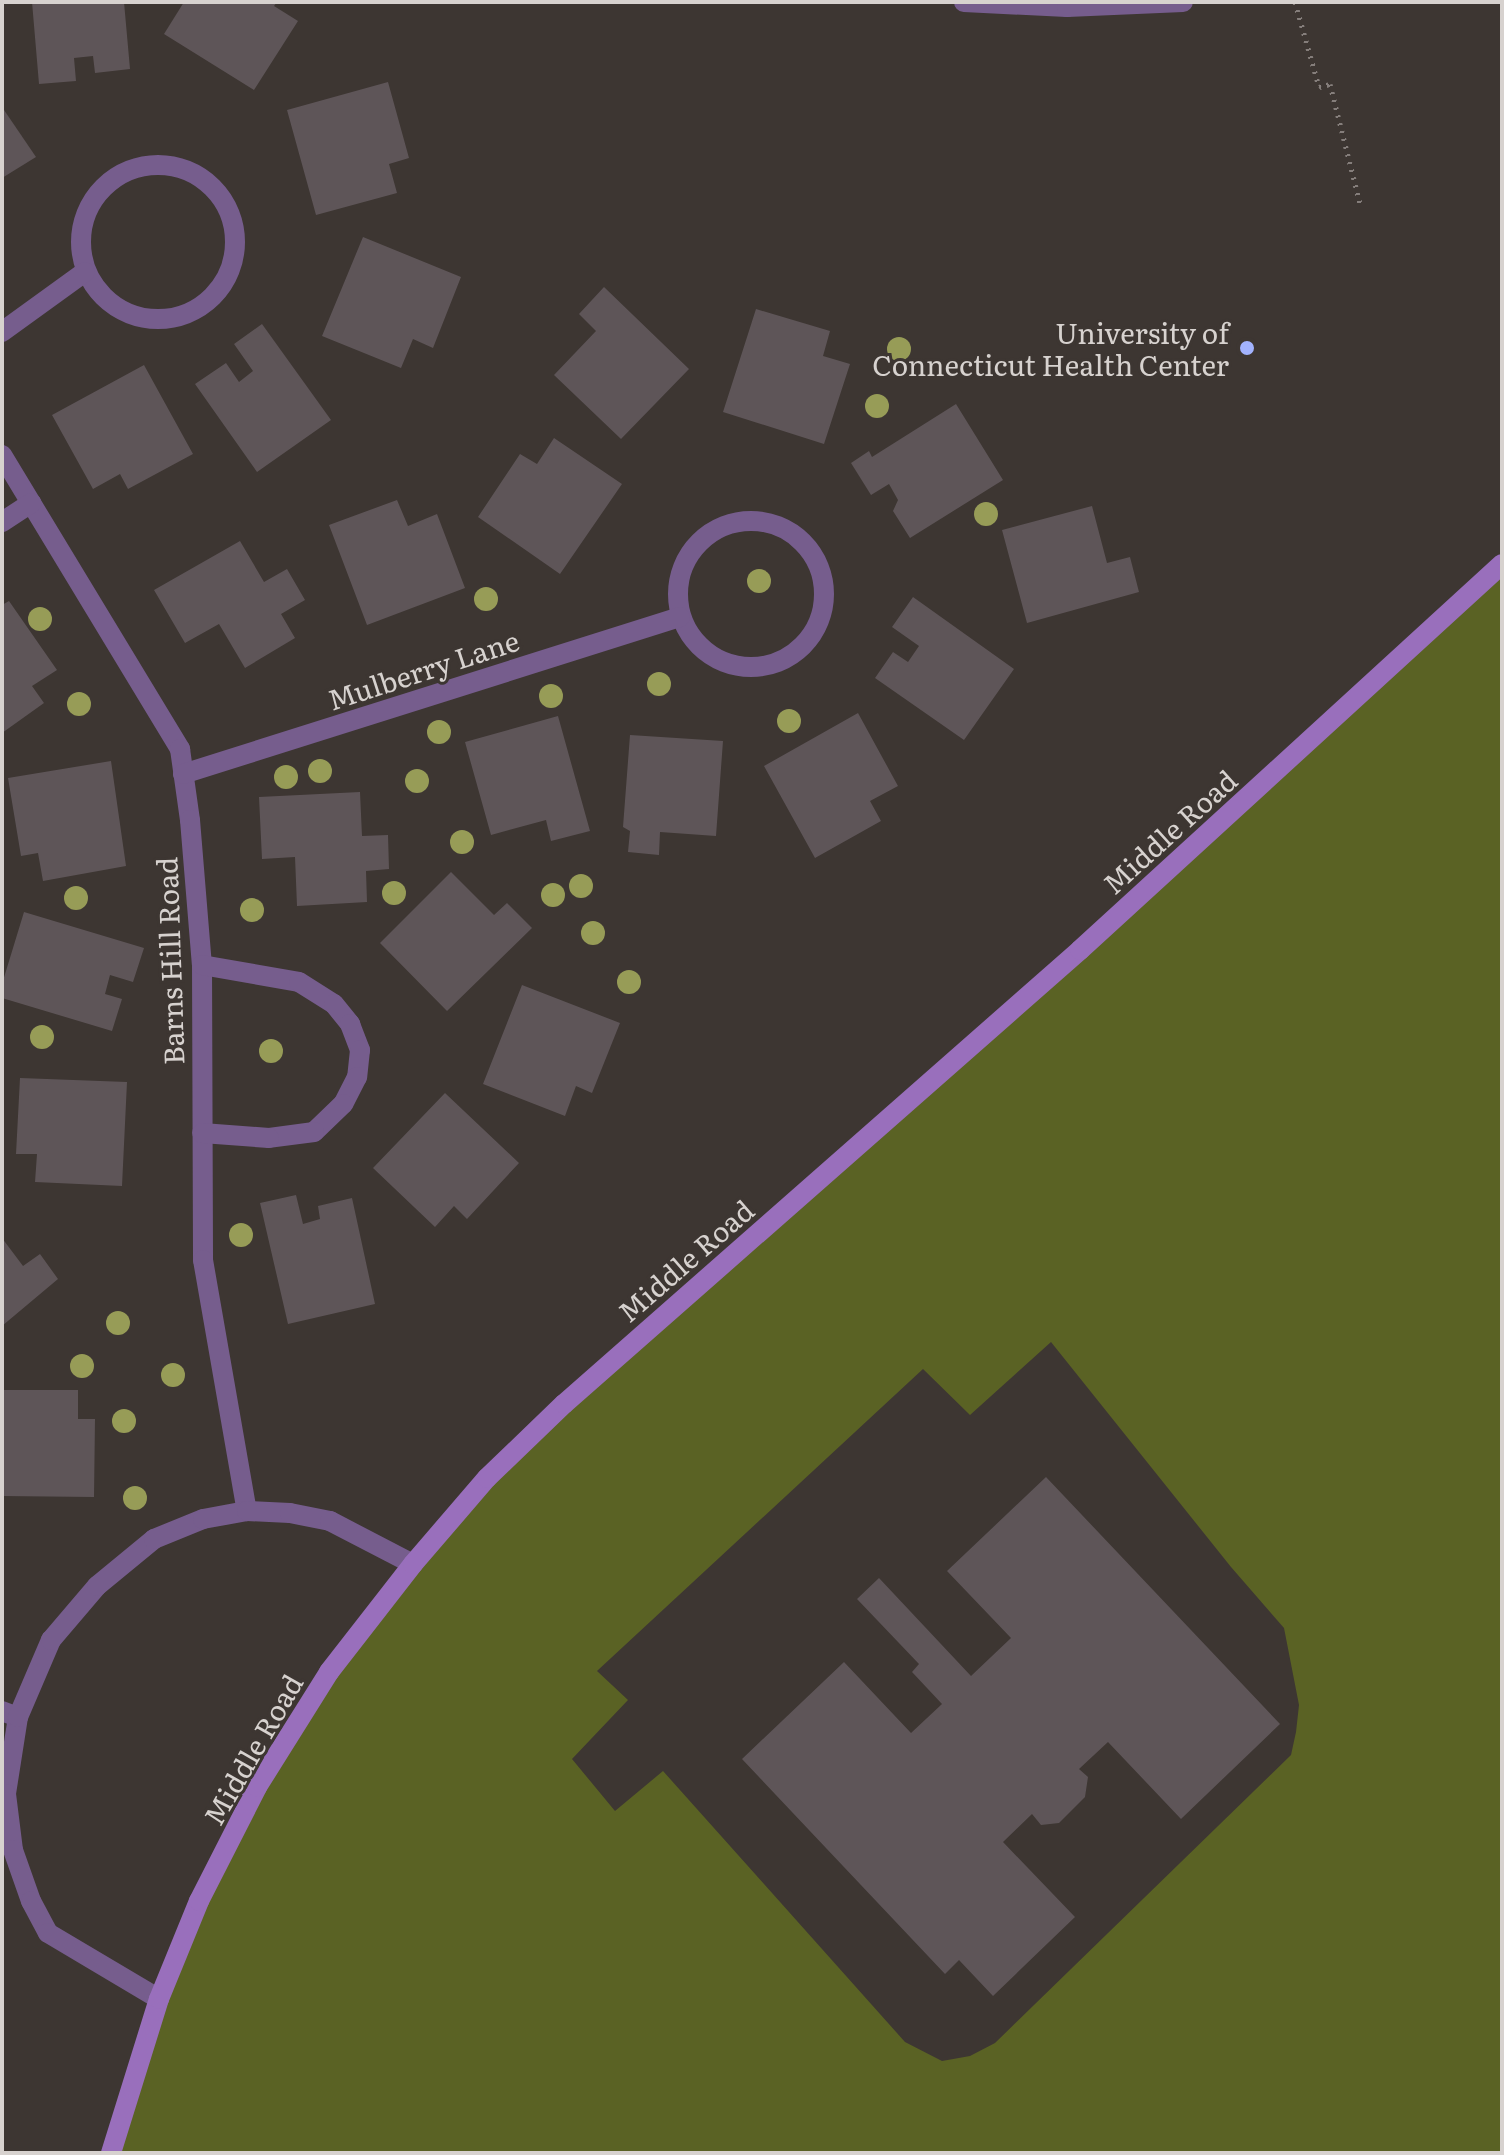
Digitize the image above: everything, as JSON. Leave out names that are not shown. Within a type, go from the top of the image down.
[{"type":"street","points":[[964,2],[1067,7],[1183,2]]},
{"type":"street","points":[[147,164],[174,165],[213,185],[228,207],[236,245],[231,270],[215,295],[186,314],[156,320],[131,315],[107,302],[85,272],[79,237],[86,210],[101,187],[121,172],[147,164]]},
{"type":"street","points":[[2,332],[85,272]]},
{"type":"street","name":"Barns Hill Road","points":[[2,455],[180,749],[202,965],[203,1260],[247,1511]]},
{"type":"street","points":[[2,522],[31,503]]},
{"type":"street","points":[[750,519],[785,527],[800,537],[816,557],[826,594],[823,614],[811,637],[784,660],[748,668],[722,662],[695,642],[680,617],[678,590],[687,557],[704,537],[724,524],[750,519]]},
{"type":"street","name":"Middle Road","points":[[111,2153],[159,1999],[199,1901],[257,1787],[329,1672],[413,1564],[487,1478],[564,1404],[1080,950],[1502,564]]},
{"type":"street","name":"Mulberry Lane","points":[[183,774],[680,617]]},
{"type":"street","points":[[202,965],[299,982],[334,1004],[350,1024],[360,1050],[357,1077],[343,1104],[314,1132],[269,1138],[202,1133]]},
{"type":"street","points":[[159,1999],[48,1933],[31,1901],[13,1850],[6,1794],[10,1714],[51,1640],[97,1586],[154,1539],[203,1519],[247,1511],[290,1513],[330,1521],[413,1564]]},
{"type":"path","points":[[1295,2],[1319,87],[1330,84],[1360,203]]},
{"type":"green space","points":[[1502,564],[1502,2153],[111,2153],[199,1901],[329,1672],[487,1478]],"holes":[[[1051,1342],[1231,1567],[1284,1628],[1299,1705],[1291,1755],[995,2043],[970,2056],[942,2061],[905,2042],[663,1771],[615,1811],[572,1759],[628,1700],[597,1671],[923,1369],[970,1415]]]},
{"type":"building","points":[[32,2],[124,2],[130,69],[95,73],[93,56],[74,58],[76,81],[39,84]]},
{"type":"building","points":[[184,2],[277,2],[274,6],[298,21],[254,90],[164,34]]},
{"type":"building","points":[[388,82],[409,158],[389,164],[397,193],[316,215],[287,110]]},
{"type":"building","points":[[2,107],[36,157],[2,178]]},
{"type":"building","points":[[363,237],[461,277],[433,348],[413,339],[401,368],[322,336]]},
{"type":"building","points":[[604,287],[689,369],[621,439],[554,375],[596,331],[579,314]]},
{"type":"building","points":[[756,309],[830,331],[823,356],[850,364],[824,444],[723,412]]},
{"type":"building","points":[[262,324],[331,420],[257,472],[195,384],[226,363],[239,382],[253,371],[234,344]]},
{"type":"building","points":[[144,365],[193,454],[128,489],[120,474],[93,489],[52,415]]},
{"type":"building","points":[[956,404],[1003,480],[910,538],[893,511],[898,500],[889,484],[871,495],[851,463],[869,451],[872,457]]},
{"type":"building","points":[[554,438],[622,484],[560,574],[478,517],[520,454],[537,464]]},
{"type":"building","points":[[397,500],[408,526],[437,514],[465,588],[367,625],[329,525]]},
{"type":"building","points":[[1092,506],[1107,563],[1130,557],[1139,592],[1027,623],[1002,530]]},
{"type":"building","points":[[240,541],[264,582],[287,569],[305,600],[281,614],[295,638],[245,668],[219,624],[185,643],[154,590]]},
{"type":"building","points":[[913,597],[1014,669],[964,740],[875,678],[893,652],[908,662],[919,646],[892,627]]},
{"type":"building","points":[[9,601],[57,670],[32,686],[44,703],[2,733],[2,605]]},
{"type":"building","points":[[858,713],[898,786],[870,801],[881,821],[815,858],[764,766]]},
{"type":"building","points":[[558,716],[590,831],[551,841],[546,820],[491,835],[465,742]]},
{"type":"building","points":[[630,735],[723,741],[716,836],[660,832],[659,855],[628,852],[630,831],[623,827]]},
{"type":"building","points":[[111,761],[126,866],[43,881],[38,853],[21,856],[8,778]]},
{"type":"building","points":[[360,792],[362,836],[388,835],[389,869],[366,871],[367,902],[297,906],[295,857],[262,859],[259,797]]},
{"type":"building","points":[[451,872],[494,915],[507,903],[532,928],[447,1011],[380,943]]},
{"type":"building","points":[[24,912],[144,948],[133,982],[110,975],[105,994],[122,999],[112,1031],[2,998],[2,984]]},
{"type":"building","points":[[522,985],[620,1023],[592,1093],[576,1086],[565,1116],[483,1084]]},
{"type":"building","points":[[20,1078],[127,1082],[122,1186],[35,1182],[37,1154],[16,1154]]},
{"type":"building","points":[[445,1093],[519,1163],[467,1219],[454,1206],[435,1227],[373,1168]]},
{"type":"building","points":[[296,1195],[303,1224],[320,1219],[318,1206],[352,1198],[375,1304],[288,1324],[260,1203]]},
{"type":"building","points":[[2,1238],[23,1266],[40,1254],[58,1279],[2,1326]]},
{"type":"building","points":[[2,1390],[78,1390],[78,1419],[95,1419],[94,1497],[2,1496]]},
{"type":"building","points":[[1046,1477],[1280,1724],[1181,1819],[1108,1742],[1079,1769],[1088,1777],[1085,1797],[1059,1823],[1041,1825],[1032,1814],[1003,1842],[1075,1917],[993,1996],[959,1960],[945,1974],[742,1759],[844,1662],[911,1733],[942,1704],[912,1672],[919,1664],[857,1599],[879,1578],[971,1676],[1011,1638],[947,1571]]},
{"type":"place","name":"University of Connecticut Health Center","points":[[1247,348]]}]
